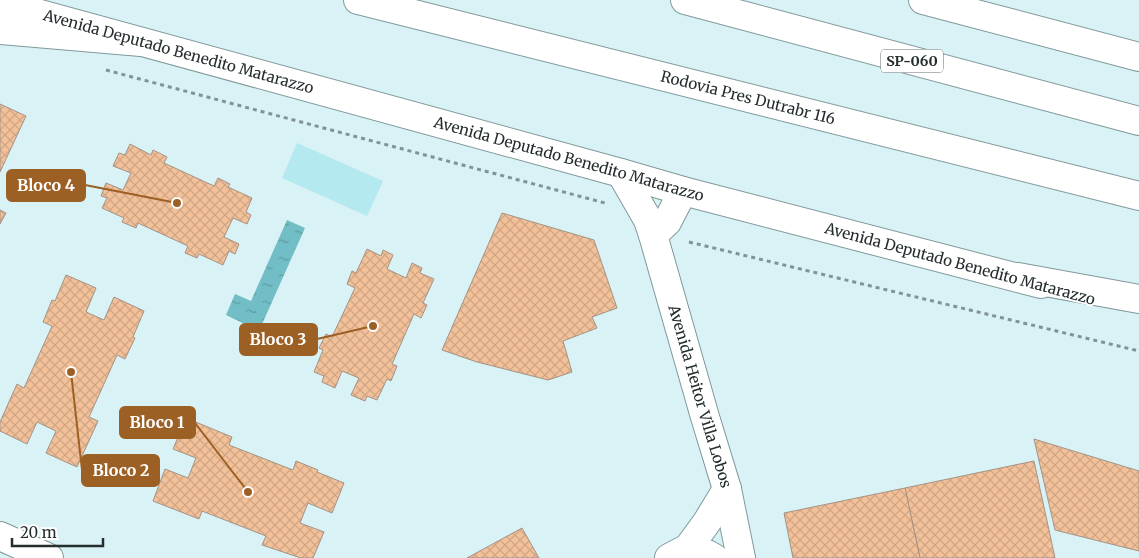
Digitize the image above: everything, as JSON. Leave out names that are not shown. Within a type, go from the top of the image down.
[{"type":"main road","name":"Rodovia Pres Dutrabr 116","points":[[358,0],[1139,196]]},
{"type":"main road","name":"SP-060","points":[[685,0],[1139,122]]},
{"type":"main road","points":[[923,0],[1139,57]]},
{"type":"main road","name":"Avenida Deputado Benedito Matarazzo","points":[[0,3],[683,191],[1018,278],[1139,312]]},
{"type":"main road","points":[[0,30],[141,42]]},
{"type":"main road","name":"Avenida Heitor Villa Lobos","points":[[621,173],[648,220],[654,235],[705,418],[727,489],[741,558]]},
{"type":"main road","points":[[654,235],[667,222],[683,191]]},
{"type":"main road","points":[[1018,278],[1139,298]]},
{"type":"main road","points":[[678,553],[708,522],[727,489]]},
{"type":"main road","points":[[0,536],[49,558]]},
{"type":"main road","points":[[678,553],[707,554],[714,558]]},
{"type":"path","points":[[96,68],[607,204]]},
{"type":"path","points":[[685,241],[1139,352]]},
{"type":"shaded area","points":[[297,143],[383,181],[367,216],[282,178]]},
{"type":"water","points":[[287,220],[305,228],[259,331],[226,315],[235,294],[251,301]]},
{"type":"building","points":[[0,104],[26,116],[0,172]]},
{"type":"building","points":[[130,144],[151,155],[153,150],[167,157],[164,163],[214,186],[218,178],[230,184],[228,187],[252,198],[246,212],[251,215],[247,224],[233,218],[224,237],[239,244],[235,254],[229,251],[223,265],[199,254],[197,258],[185,253],[188,246],[138,223],[136,228],[122,222],[124,218],[102,208],[107,198],[101,196],[106,183],[123,190],[131,173],[113,166],[119,153],[125,155]]},
{"type":"building","points":[[0,210],[6,213],[0,224]]},
{"type":"building","points":[[502,213],[594,240],[617,308],[592,317],[597,328],[563,341],[572,372],[548,380],[477,362],[442,350]]},
{"type":"building","points":[[367,249],[381,256],[383,250],[393,255],[387,269],[406,278],[412,263],[422,268],[420,273],[434,279],[423,303],[427,305],[421,318],[414,314],[392,364],[397,366],[391,381],[387,379],[377,400],[367,396],[365,401],[351,395],[359,378],[342,371],[335,388],[322,382],[324,376],[314,372],[323,350],[319,348],[326,334],[332,337],[355,288],[347,284],[352,271],[356,273]]},
{"type":"building","points":[[66,275],[96,288],[86,312],[104,320],[114,297],[144,311],[133,337],[135,338],[125,359],[117,355],[89,417],[98,421],[77,467],[46,453],[56,431],[37,422],[27,444],[0,431],[0,422],[17,384],[24,388],[52,326],[43,322],[52,300],[55,301]]},
{"type":"building","points":[[186,418],[232,437],[229,445],[293,470],[296,461],[344,483],[332,513],[308,503],[300,523],[324,532],[313,558],[301,558],[262,545],[266,536],[202,511],[199,519],[153,501],[165,469],[188,478],[196,458],[173,449]]},
{"type":"building","points":[[1034,439],[1139,471],[1139,551],[1055,530]]},
{"type":"building","points":[[1034,461],[1055,558],[920,558],[905,488]]},
{"type":"building","points":[[905,488],[920,558],[793,558],[784,513]]},
{"type":"building","points":[[522,528],[539,558],[467,558]]},
{"type":"place","name":"Bloco 4","points":[[177,203]]},
{"type":"place","name":"Bloco 3","points":[[373,326]]},
{"type":"place","name":"Bloco 2","points":[[71,372]]},
{"type":"place","name":"Bloco 1","points":[[248,492]]}]
